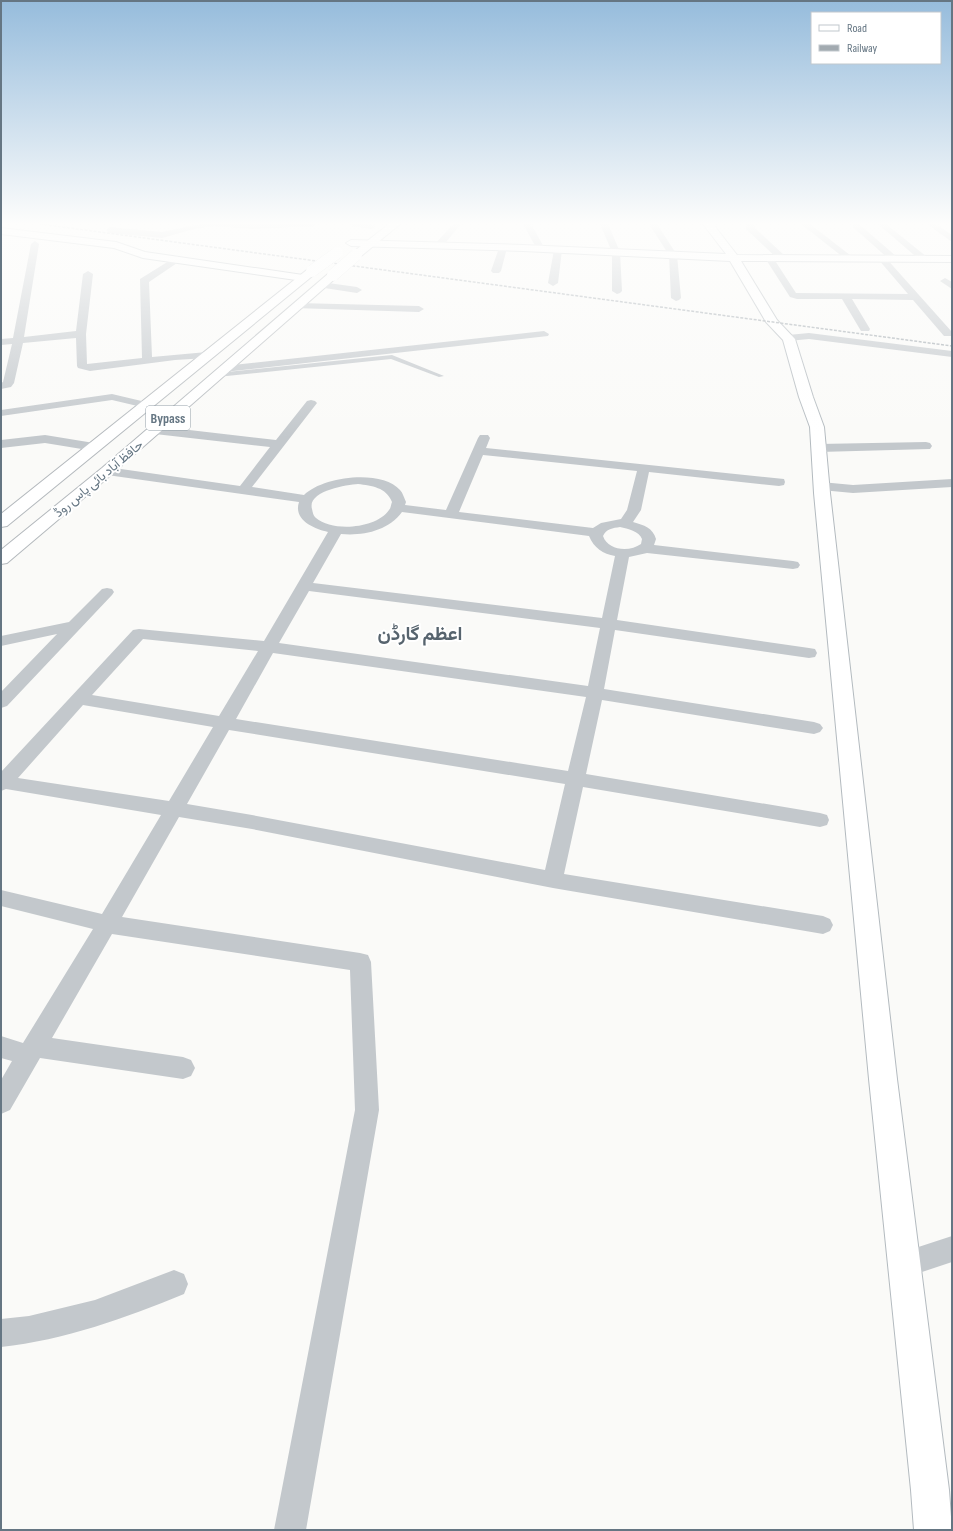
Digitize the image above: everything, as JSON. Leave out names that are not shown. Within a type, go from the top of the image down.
[{"type":"main road","name":"حافظ آباد بائی پاس روڈ","points":[[1,522],[281,295]]},
{"type":"main road","name":"حافظ آباد بائی پاس روڈ","points":[[1,559],[155,430],[309,295]]},
{"type":"main road","points":[[756,295],[772,322],[788,338],[817,427],[821,486],[882,1079],[904,1265],[941,1493],[933,1530]]},
{"type":"street","points":[[1,386],[7,385],[8,383],[26,295]]},
{"type":"street","points":[[85,295],[81,334],[82,366],[85,368],[207,355]]},
{"type":"street","points":[[145,295],[147,361]]},
{"type":"street","points":[[816,295],[914,297],[948,334]]},
{"type":"street","points":[[845,296],[865,329]]},
{"type":"street","points":[[297,306],[416,306]]},
{"type":"street","points":[[1,342],[81,334]]},
{"type":"street","points":[[220,372],[544,334]]},
{"type":"street","points":[[788,338],[809,336],[952,354]]},
{"type":"street","points":[[1,413],[112,397],[146,404]]},
{"type":"street","points":[[244,490],[311,403]]},
{"type":"street","points":[[155,430],[279,444]]},
{"type":"street","points":[[451,514],[484,438]]},
{"type":"street","points":[[1,444],[45,440],[94,447]]},
{"type":"street","points":[[819,448],[926,446]]},
{"type":"street","points":[[479,451],[598,462],[779,482]]},
{"type":"street","points":[[625,524],[634,510],[644,468]]},
{"type":"street","points":[[107,471],[308,499]]},
{"type":"street","points":[[349,481],[367,481],[383,485],[394,492],[399,501],[398,508],[394,516],[388,520],[374,527],[355,531],[336,530],[320,526],[309,518],[305,509],[308,499],[318,490],[332,484],[349,481]]},
{"type":"street","points":[[821,486],[853,489],[952,483]]},
{"type":"street","points":[[398,508],[596,533],[605,526],[612,524],[625,524],[636,526],[646,534],[649,539],[648,544],[644,548],[632,553],[623,553],[608,550],[602,546],[596,538],[596,533]]},
{"type":"street","points":[[1,1102],[270,647],[336,530]]},
{"type":"street","points":[[644,548],[793,565]]},
{"type":"street","points":[[553,880],[576,779],[623,553]]},
{"type":"street","points":[[304,586],[608,624],[809,653]]},
{"type":"street","points":[[1,702],[107,592]]},
{"type":"street","points":[[1,640],[74,626]]},
{"type":"street","points":[[2,783],[139,634],[270,647],[594,693],[814,728]]},
{"type":"street","points":[[79,699],[224,724],[576,779],[820,820]]},
{"type":"street","points":[[2,783],[252,822],[553,880],[824,925]]},
{"type":"street","points":[[1,898],[107,924],[360,962],[367,1110],[290,1530]]},
{"type":"street","points":[[1,1047],[183,1068]]},
{"type":"street","points":[[904,1265],[952,1249]]},
{"type":"street","points":[[1,1334],[29,1330],[95,1314],[174,1284]]},
{"type":"lane","points":[[220,372],[392,357],[441,376]]},
{"type":"railway","points":[[574,295],[952,346]]},
{"type":"district","name":"اعظم گارڈن","points":[[420,633]]}]
